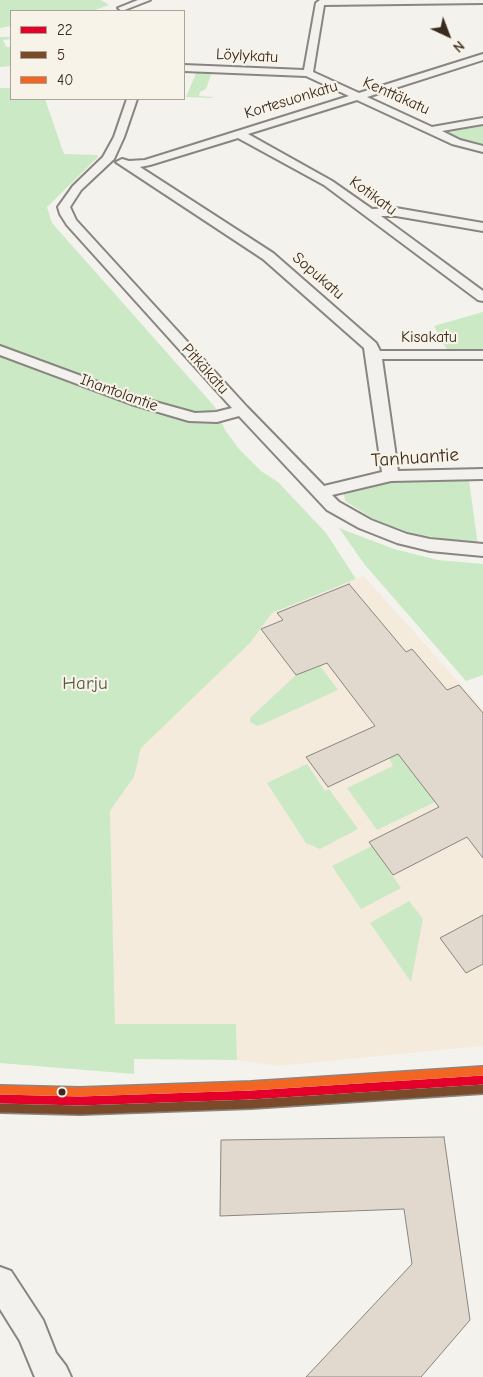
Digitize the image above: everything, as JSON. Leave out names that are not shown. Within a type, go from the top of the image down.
[{"type":"street","points":[[122,8],[146,0]]},
{"type":"street","points":[[308,74],[320,3],[483,0]]},
{"type":"street","name":"Kortesuonkatu","points":[[108,160],[128,164],[146,162],[483,57]]},
{"type":"street","name":"Löylykatu","points":[[185,68],[308,74]]},
{"type":"street","name":"Kenttäkatu","points":[[308,74],[456,142],[483,149]]},
{"type":"street","name":"Pitkäkatu","points":[[132,100],[119,137],[108,160],[77,188],[69,198],[64,207],[66,214],[242,410],[333,506],[346,515],[403,539],[430,546],[483,550]]},
{"type":"street","points":[[432,130],[483,121]]},
{"type":"street","name":"Kotikatu","points":[[237,133],[328,183],[483,297]]},
{"type":"street","name":"Sopukatu","points":[[128,164],[268,256],[371,346],[374,354]]},
{"type":"street","points":[[370,213],[396,212],[483,227]]},
{"type":"street","name":"Ihantolantie","points":[[0,350],[136,400],[194,418],[217,416],[242,410]]},
{"type":"street","points":[[374,354],[391,476]]},
{"type":"street","name":"Kisakatu","points":[[374,354],[483,355]]},
{"type":"street","name":"Tanhuantie","points":[[320,493],[340,486],[391,476],[483,474]]},
{"type":"street","points":[[0,1100],[80,1101],[251,1095],[483,1080]]},
{"type":"street","points":[[0,1282],[32,1331],[45,1364],[55,1377]]},
{"type":"shaded area","points":[[364,576],[483,709],[483,1046],[276,1066],[237,1060],[236,1024],[115,1024],[110,811],[134,777],[141,748],[250,643],[272,613]]},
{"type":"green space","points":[[0,0],[101,0],[109,5],[95,10],[10,10],[10,26],[0,28]]},
{"type":"green space","points":[[0,37],[10,37],[10,39],[3,40],[6,47],[10,47],[10,66],[0,67]]},
{"type":"green space","points":[[197,71],[212,72],[206,89],[200,92],[199,96],[212,98],[186,97]]},
{"type":"green space","name":"Harju","points":[[0,88],[10,88],[10,100],[45,100],[64,154],[97,155],[98,157],[47,207],[52,223],[215,407],[225,430],[239,449],[261,471],[278,482],[326,533],[356,579],[272,613],[250,643],[141,748],[134,777],[110,811],[115,1024],[236,1024],[237,1060],[134,1059],[134,1074],[0,1063]]},
{"type":"green space","points":[[483,124],[483,147],[459,141],[444,132],[446,130]]},
{"type":"green space","points":[[483,312],[483,350],[447,350],[434,326]]},
{"type":"green space","points":[[469,480],[478,546],[407,532],[374,519],[345,501],[344,494],[351,489],[392,481]]},
{"type":"green space","points":[[339,528],[394,549],[438,560],[483,564],[483,675],[466,681],[365,565]]},
{"type":"green space","points":[[320,666],[338,690],[263,724],[257,726],[250,722],[250,718],[296,675]]},
{"type":"green space","points":[[398,754],[435,802],[377,830],[347,788],[393,766],[389,758]]},
{"type":"green space","points":[[307,764],[325,791],[329,789],[358,829],[320,849],[306,843],[267,783]]},
{"type":"green space","points":[[372,846],[401,888],[361,909],[332,866]]},
{"type":"green space","points":[[409,901],[423,919],[411,982],[370,923]]},
{"type":"building","points":[[349,584],[406,652],[412,649],[447,690],[459,685],[483,713],[483,858],[467,837],[393,875],[369,842],[439,807],[398,754],[328,787],[306,757],[375,726],[327,663],[296,675],[261,629],[283,620],[277,613]]},
{"type":"building","points":[[483,915],[483,964],[466,973],[440,938]]},
{"type":"building","points":[[444,1137],[470,1320],[421,1377],[306,1377],[412,1264],[404,1209],[220,1216],[221,1140]]},
{"type":"transit line","name":"40","points":[[0,1090],[80,1092],[251,1086],[482,1071]]},
{"type":"transit line","name":"22","points":[[0,1099],[80,1101],[251,1095],[483,1080]]},
{"type":"transit line","name":"5","points":[[0,1108],[80,1110],[251,1104],[483,1089]]}]
